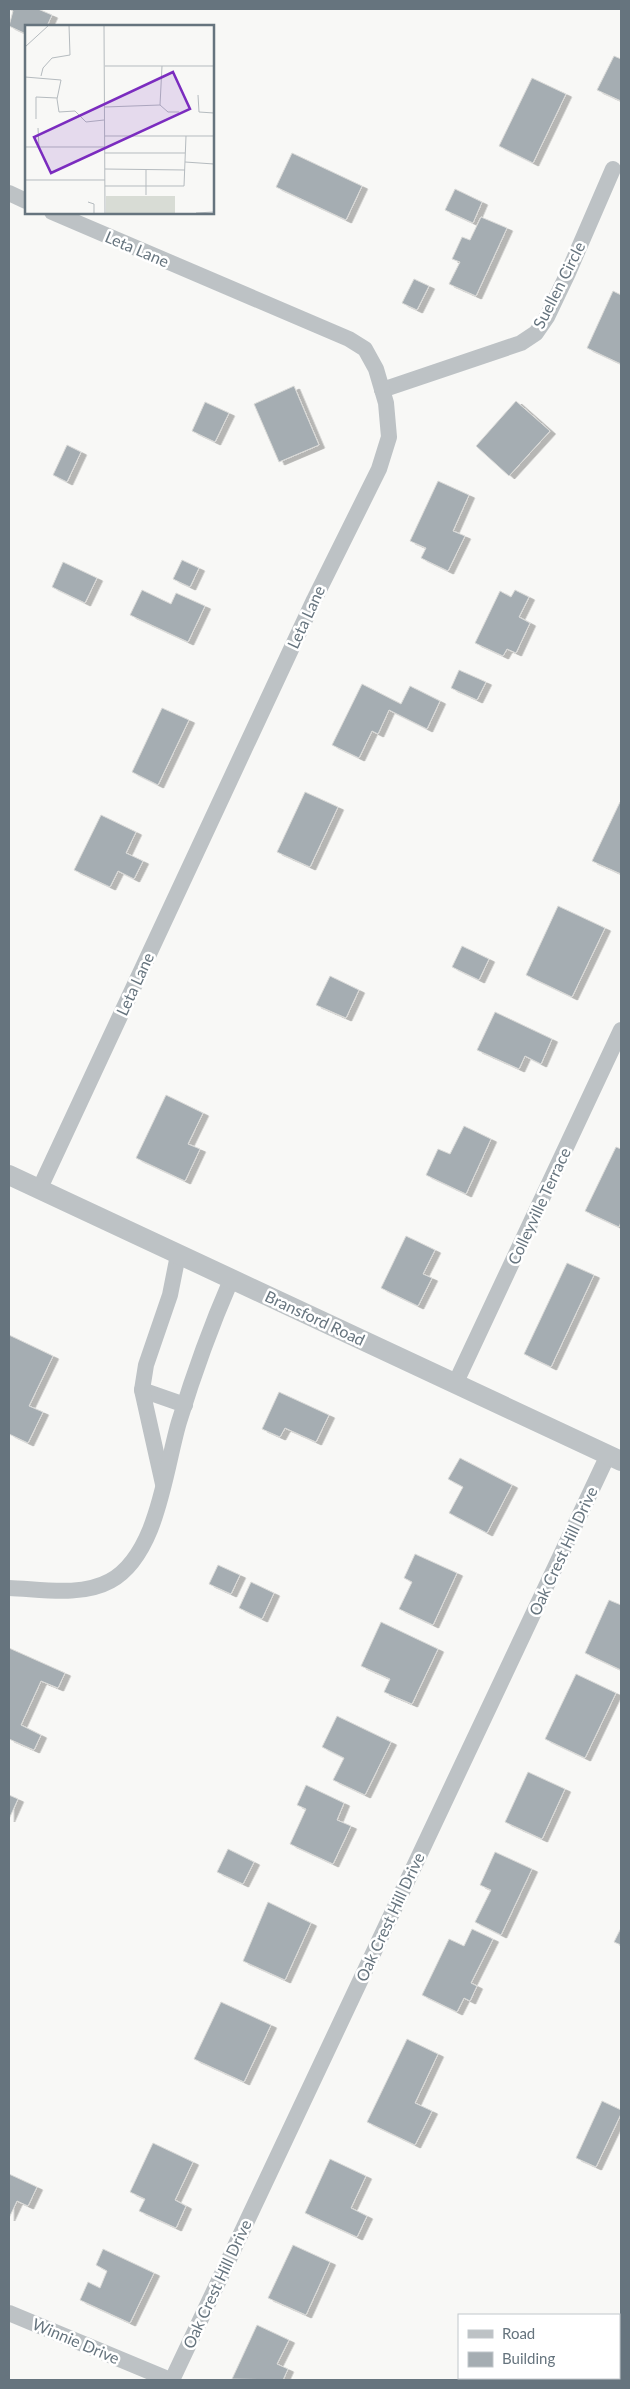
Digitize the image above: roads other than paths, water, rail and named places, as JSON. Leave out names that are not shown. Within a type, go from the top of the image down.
[{"type":"street","name":"Suellen Circle","points":[[382,390],[521,343],[536,333],[547,317],[568,273],[613,169]]},
{"type":"street","points":[[9,193],[25,201]]},
{"type":"street","name":"Leta Lane","points":[[39,1190],[314,600],[379,469],[389,437],[382,390],[376,369],[365,349],[349,339],[57,214]]},
{"type":"street","name":"Colleyville Terrace","points":[[456,1382],[621,1030]]},
{"type":"street","name":"Bransford Road","points":[[9,1175],[231,1280],[456,1382],[615,1458]]},
{"type":"street","points":[[164,1489],[142,1390],[146,1365],[170,1294],[178,1255]]},
{"type":"street","points":[[9,1588],[71,1592],[110,1582],[133,1562],[155,1518],[185,1405],[207,1334],[231,1280]]},
{"type":"street","points":[[142,1390],[185,1405]]},
{"type":"street","name":"Oak Crest Hill Drive","points":[[171,2380],[615,1458]]},
{"type":"street","name":"Winnie Drive","points":[[9,2313],[171,2380]]}]
